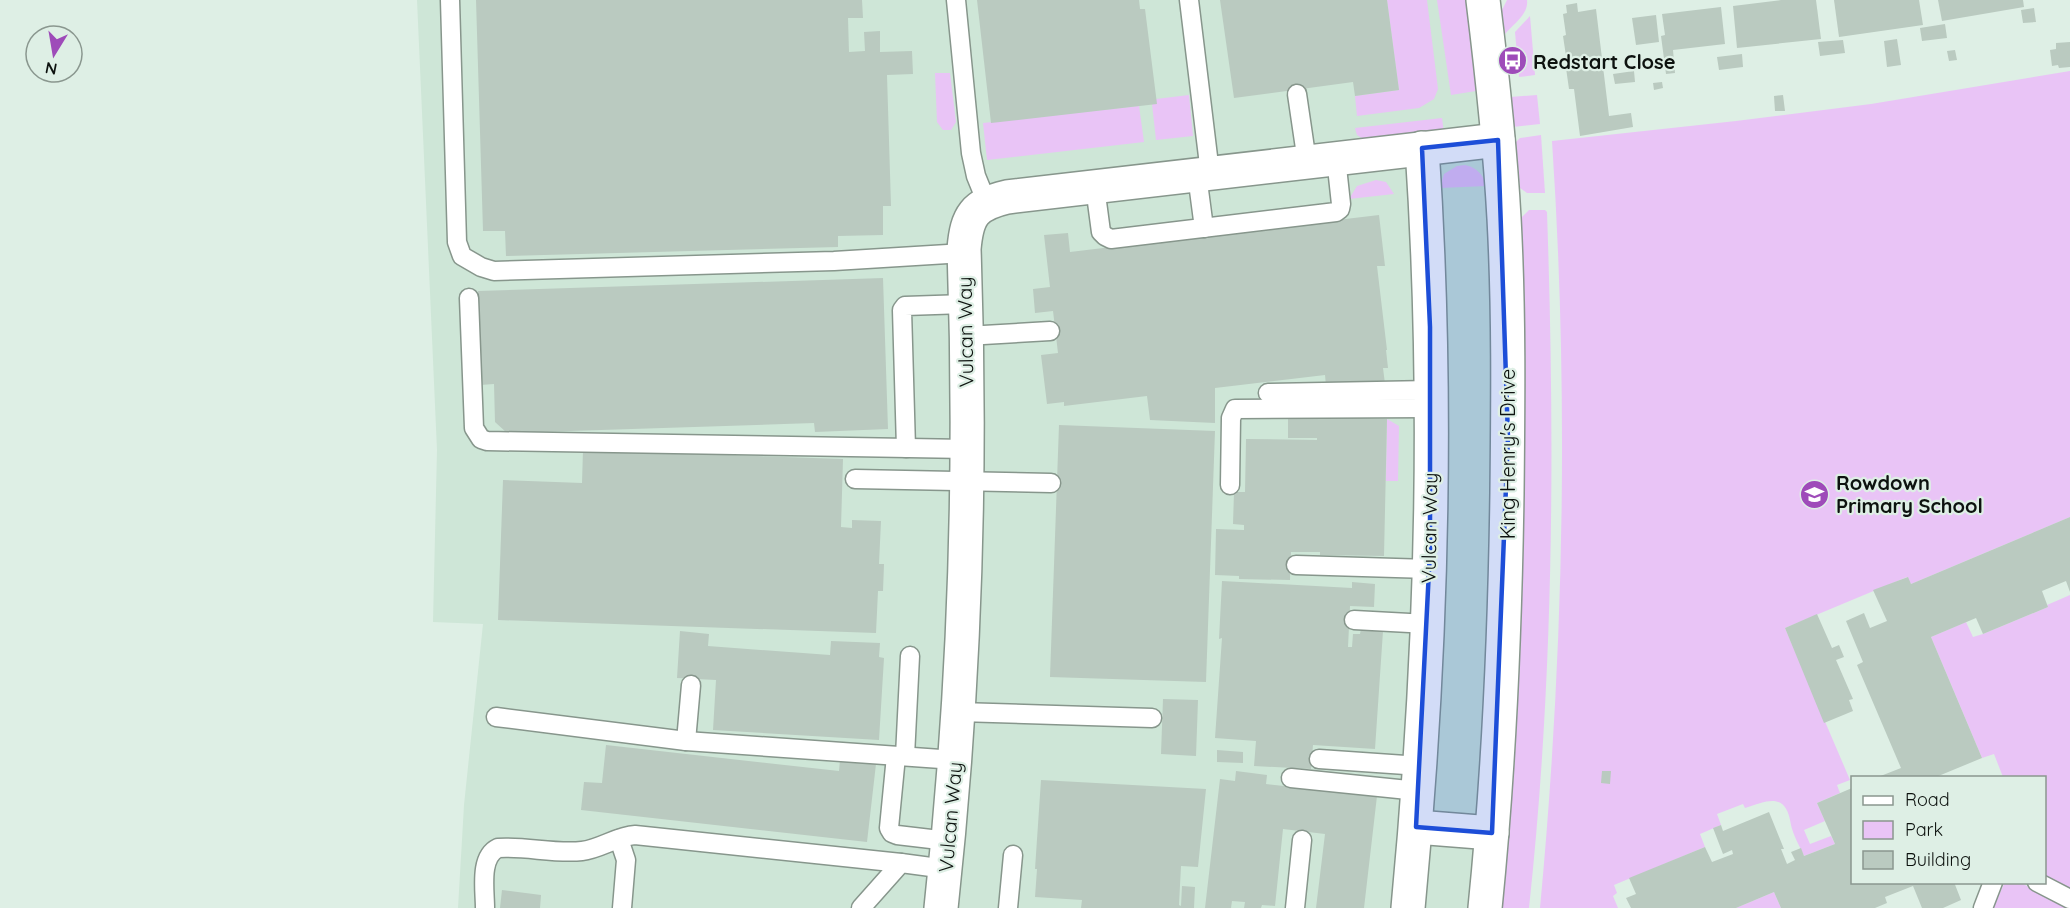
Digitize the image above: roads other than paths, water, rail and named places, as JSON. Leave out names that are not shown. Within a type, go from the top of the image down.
[{"type":"street","name":"King Henry's Drive","points":[[1483,0],[1498,140],[1506,267],[1508,437],[1502,690],[1485,908]]},
{"type":"street","points":[[987,203],[1007,197],[1498,140]]},
{"type":"street","name":"Vulcan Way","points":[[1408,908],[1416,827],[1428,624],[1430,399],[1428,251],[1422,148]]},
{"type":"street","name":"Vulcan Way","points":[[941,908],[959,712],[967,482],[965,235],[970,219],[980,206],[987,203]]},
{"type":"street","points":[[1416,827],[1492,833]]},
{"type":"lane","points":[[450,0],[457,242],[462,256],[481,267],[494,271],[554,270],[834,261],[964,253]]},
{"type":"lane","points":[[956,0],[971,153],[976,176],[987,203]]},
{"type":"lane","points":[[1189,0],[1204,174],[1204,228]]},
{"type":"lane","points":[[1095,187],[1101,232],[1111,238],[1336,212],[1340,209],[1341,204],[1321,160],[1297,94]]},
{"type":"lane","points":[[469,298],[474,428],[481,439],[487,441],[967,449]]},
{"type":"lane","points":[[906,448],[902,310],[905,306],[965,320],[1050,331]]},
{"type":"lane","points":[[1268,393],[1430,399]]},
{"type":"lane","points":[[1230,485],[1231,418],[1235,410],[1430,399]]},
{"type":"lane","points":[[855,479],[1051,483]]},
{"type":"lane","points":[[1296,565],[1429,569]]},
{"type":"lane","points":[[1354,620],[1428,624]]},
{"type":"lane","points":[[910,656],[890,828],[897,836],[947,855]]},
{"type":"lane","points":[[686,741],[691,685]]},
{"type":"lane","points":[[959,712],[1152,718]]},
{"type":"lane","points":[[496,717],[686,741],[956,760]]},
{"type":"lane","points":[[1319,759],[1419,779]]},
{"type":"lane","points":[[1291,778],[1419,779]]},
{"type":"lane","points":[[485,908],[486,867],[489,855],[493,850],[504,847],[583,851],[635,835],[901,863],[947,855]]},
{"type":"lane","points":[[619,839],[626,860],[622,908]]},
{"type":"lane","points":[[1295,908],[1302,840]]},
{"type":"lane","points":[[1008,908],[1013,855]]},
{"type":"lane","points":[[861,908],[901,863]]},
{"type":"lane","points":[[1983,908],[1992,884]]},
{"type":"lane","points":[[2041,884],[2070,899]]},
{"type":"place","name":"Redstart Close","points":[[1512,61]]},
{"type":"place","name":"Rowdown Primary School","points":[[1815,494]]}]
